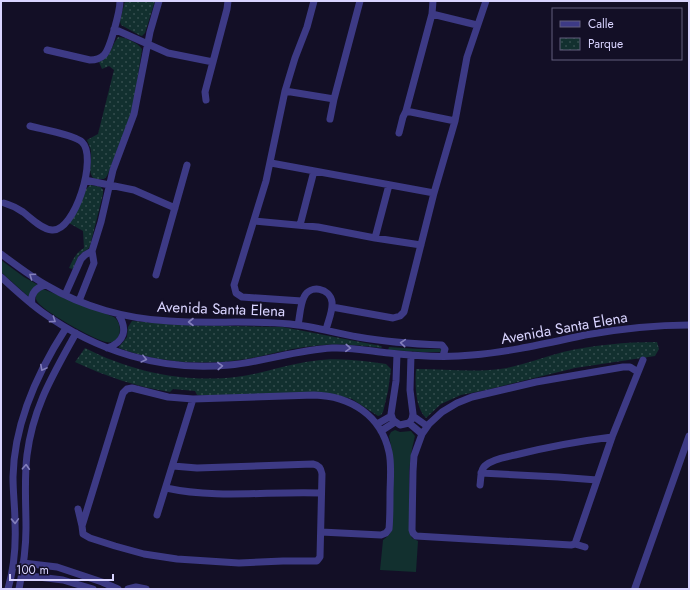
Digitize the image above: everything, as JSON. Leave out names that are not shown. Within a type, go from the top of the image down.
[{"type":"street","points":[[47,50],[87,60],[95,60],[102,57],[107,50],[114,29],[120,1]]},
{"type":"street","points":[[78,300],[93,266],[94,261],[92,251],[117,159],[134,114],[147,44],[159,1]]},
{"type":"street","points":[[206,100],[205,92],[214,62],[228,1]]},
{"type":"street","points":[[302,301],[242,297],[236,293],[234,285],[271,163],[285,91],[295,58],[307,27],[314,1]]},
{"type":"street","points":[[330,119],[360,1]]},
{"type":"street","points":[[398,133],[406,111],[432,14],[434,1]]},
{"type":"street","points":[[332,306],[393,318],[400,316],[405,309],[434,193],[455,121],[467,57],[486,1]]},
{"type":"street","points":[[432,14],[477,25]]},
{"type":"street","points":[[114,29],[164,52],[214,62]]},
{"type":"street","points":[[285,91],[334,99]]},
{"type":"street","points":[[406,111],[455,121]]},
{"type":"street","points":[[4,203],[16,208],[43,227],[55,230],[63,226],[71,216],[78,203],[85,180],[87,152],[85,145],[82,141],[76,138],[30,126]]},
{"type":"street","points":[[271,163],[434,193]]},
{"type":"street","points":[[156,275],[187,165]]},
{"type":"street","points":[[300,225],[314,171]]},
{"type":"street","points":[[85,180],[144,194],[175,208]]},
{"type":"street","points":[[375,238],[389,185]]},
{"type":"street","points":[[254,221],[336,230],[421,245]]},
{"type":"street","points":[[65,295],[81,259],[92,251]]},
{"type":"street","name":"Avenida Santa Elena","points":[[1,254],[46,285],[65,295],[118,314],[143,319],[170,321],[259,322],[298,325],[358,337],[396,342],[442,344],[445,349],[443,356]]},
{"type":"street","name":"Avenida Santa Elena","points":[[1,277],[32,304],[76,334],[126,355],[157,362],[193,366],[241,364],[306,350],[332,348],[353,348],[410,355],[469,356],[500,352],[611,331],[658,326],[689,325]]},
{"type":"street","points":[[32,304],[34,292],[39,287],[46,285]]},
{"type":"street","points":[[298,325],[302,301],[305,294],[310,290],[318,289],[325,291],[330,297],[332,306],[326,330]]},
{"type":"street","points":[[107,348],[119,342],[124,333],[124,325],[118,314]]},
{"type":"street","points":[[8,589],[15,552],[13,485],[16,448],[26,407],[38,377],[66,328]]},
{"type":"street","points":[[19,589],[24,563],[26,530],[27,455],[36,414],[50,378],[76,334]]},
{"type":"street","points":[[381,431],[393,419],[397,354]]},
{"type":"street","points":[[377,424],[393,419],[403,425],[409,422],[413,416],[410,390],[410,355]]},
{"type":"street","points":[[575,544],[612,437],[643,360]]},
{"type":"street","points":[[585,547],[575,544],[416,536],[412,530],[412,471],[417,447],[422,434],[435,417],[449,407],[480,394],[543,380],[600,370],[627,367],[638,372]]},
{"type":"street","points":[[82,526],[124,391],[127,388],[132,388],[168,397],[193,399],[301,395],[330,396],[341,398],[352,403],[365,412],[377,424],[389,452],[388,531],[381,535],[321,532]]},
{"type":"street","points":[[158,515],[193,399]]},
{"type":"street","points":[[413,416],[427,426]]},
{"type":"street","points":[[409,422],[422,434]]},
{"type":"street","points":[[634,589],[689,436]]},
{"type":"street","points":[[480,485],[482,469],[486,464],[502,458],[561,445],[612,437]]},
{"type":"street","points":[[78,510],[82,532],[87,537],[115,546],[167,558],[219,562],[317,561],[320,557],[322,472],[320,467],[316,464],[196,468],[173,466]]},
{"type":"street","points":[[481,474],[520,474],[597,480]]},
{"type":"street","points":[[13,485],[19,488],[26,485]]},
{"type":"street","points":[[166,488],[217,494],[321,492]]},
{"type":"street","points":[[14,496],[20,494],[26,496]]},
{"type":"street","points":[[24,563],[57,567],[106,583],[118,589]]},
{"type":"street","points":[[22,575],[62,580],[93,589]]},
{"type":"street","points":[[128,589],[136,587],[146,589]]},
{"type":"green space","points":[[125,1],[155,1],[145,33],[142,36],[121,25],[120,21]]},
{"type":"green space","points":[[118,37],[131,41],[142,49],[134,101],[129,120],[107,176],[104,179],[94,179],[90,167],[91,151],[87,140],[98,134],[114,70],[109,66],[102,69],[99,62],[108,55]]},
{"type":"green space","points":[[90,185],[101,187],[103,194],[90,246],[79,255],[73,269],[69,268],[72,262],[77,254],[84,248],[83,231],[69,223],[85,190]]},
{"type":"green space","points":[[1,260],[24,277],[40,286],[30,298],[1,272]]},
{"type":"green space","points":[[43,289],[114,317],[119,324],[120,329],[118,338],[111,342],[100,340],[80,331],[48,311],[36,300],[37,292]]},
{"type":"green space","points":[[132,321],[180,325],[283,327],[382,347],[323,345],[297,348],[230,361],[198,363],[182,362],[150,357],[119,348],[127,337],[128,327]]},
{"type":"green space","points":[[657,342],[659,349],[655,356],[575,368],[461,395],[441,404],[426,418],[422,414],[418,402],[416,369],[473,371],[507,368],[586,347],[621,343]]},
{"type":"green space","points":[[389,347],[443,350],[441,352],[422,352],[388,350]]},
{"type":"green space","points":[[85,348],[121,364],[159,374],[178,377],[236,377],[255,374],[303,362],[332,359],[386,364],[391,369],[383,412],[378,416],[352,399],[328,393],[210,396],[197,395],[195,391],[173,389],[170,392],[145,387],[98,372],[75,362]]},
{"type":"green space","points":[[395,430],[400,432],[411,431],[415,436],[409,471],[409,528],[412,538],[418,541],[416,572],[380,570],[383,540],[391,531],[392,451],[389,436],[391,432]]}]
